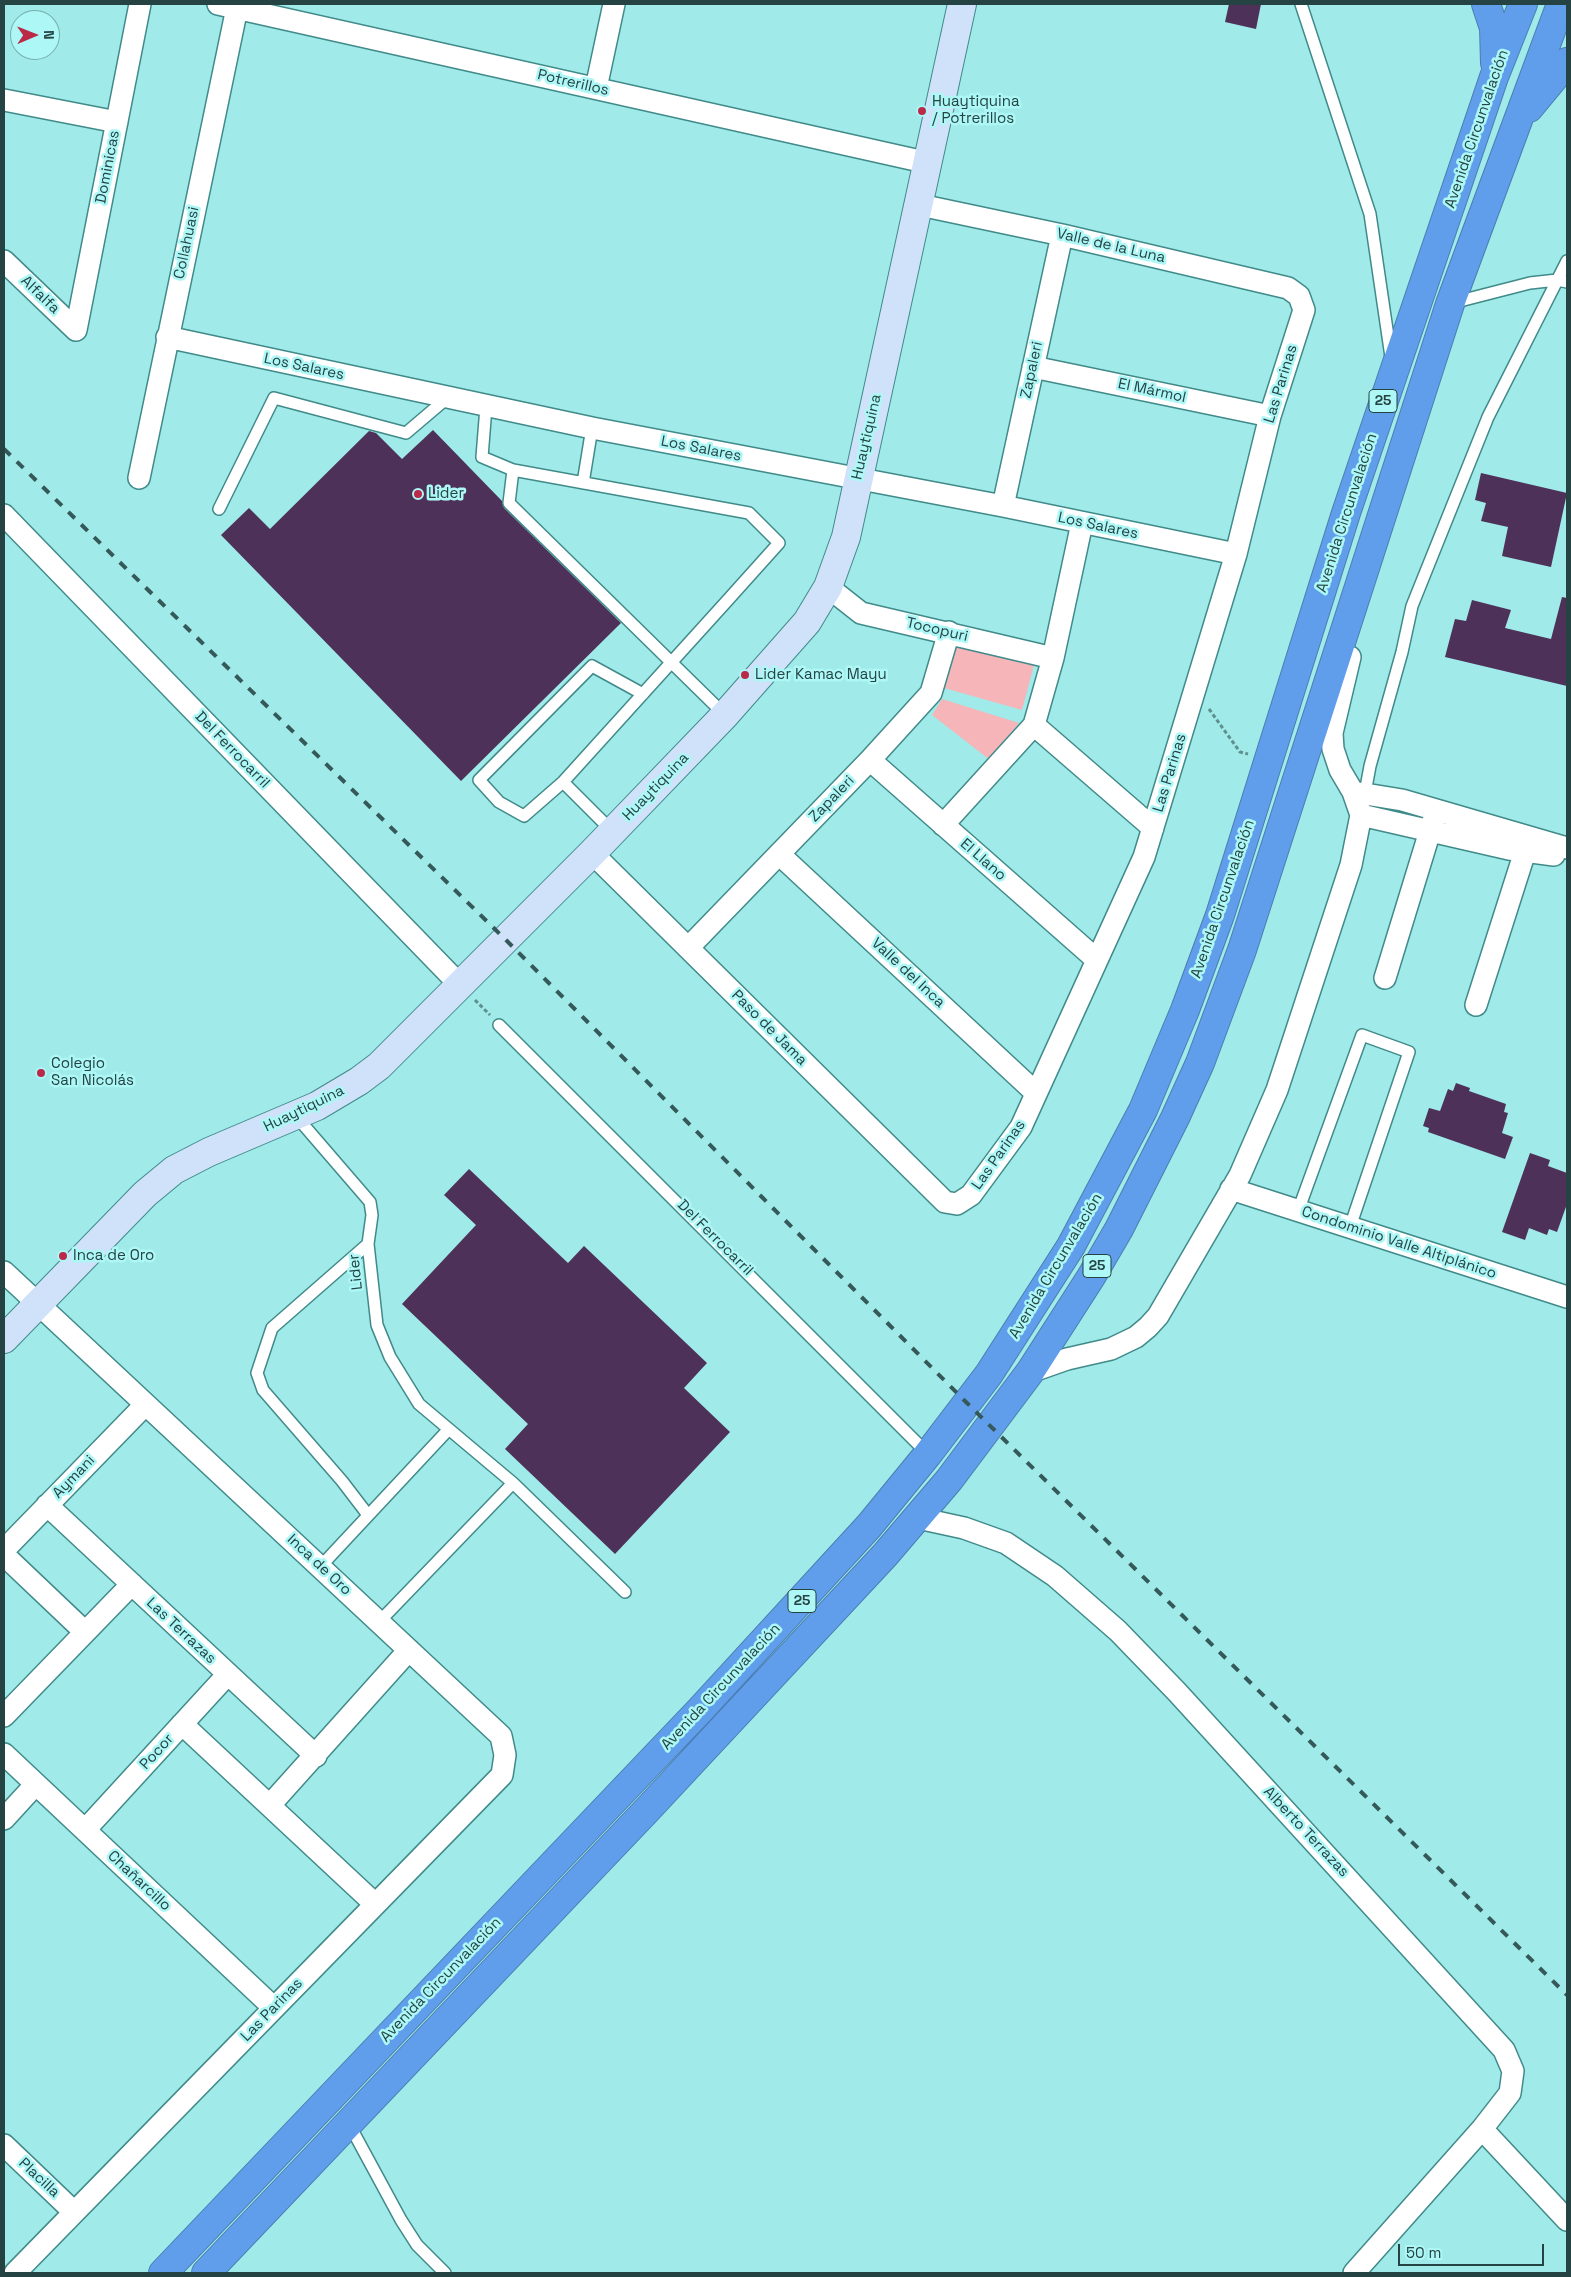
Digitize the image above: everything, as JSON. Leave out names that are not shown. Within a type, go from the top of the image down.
[{"type":"highway","points":[[1486,4],[1494,28],[1494,76]]},
{"type":"highway","name":"Avenida Circunvalación","points":[[163,2273],[789,1615],[869,1526],[928,1454],[989,1374],[1071,1246],[1120,1155],[1165,1060],[1220,915],[1342,523],[1494,76],[1523,4]]},
{"type":"highway","name":"Avenida Circunvalación","points":[[206,2273],[772,1677],[918,1518],[1030,1372],[1119,1229],[1148,1174],[1200,1063],[1262,894],[1450,304],[1561,4]]},
{"type":"highway","points":[[1516,125],[1567,62]]},
{"type":"street","name":"Dominicas","points":[[76,330],[140,4]]},
{"type":"street","points":[[596,88],[614,4]]},
{"type":"street","name":"Huaytiquina","points":[[4,1339],[145,1194],[174,1170],[208,1152],[295,1115],[338,1094],[379,1066],[592,853],[725,715],[807,622],[828,587],[846,537],[920,205],[962,4]]},
{"type":"street","name":"Potrerillos","points":[[228,6],[928,163]]},
{"type":"street","name":"Collahuasi","points":[[139,478],[168,337],[228,6]]},
{"type":"street","points":[[4,100],[117,122]]},
{"type":"street","name":"Valle de la Luna","points":[[920,205],[1062,235],[1288,288],[1299,296]]},
{"type":"street","name":"Zapaleri","points":[[1003,506],[1062,235]]},
{"type":"street","name":"Alfalfa","points":[[4,261],[76,330]]},
{"type":"street","name":"Las Parinas","points":[[945,1202],[957,1204],[971,1194],[1021,1127],[1144,857],[1236,554],[1270,416],[1304,310],[1299,296]]},
{"type":"street","name":"Los Salares","points":[[168,337],[592,428],[1003,506],[1236,554]]},
{"type":"street","name":"El Mármol","points":[[1033,367],[1270,416]]},
{"type":"street","name":"Del Ferrocarril","points":[[4,515],[460,985]]},
{"type":"street","points":[[943,825],[1034,725],[1053,658],[1082,523]]},
{"type":"street","name":"Avenida Circunvalación","points":[[1361,815],[1359,792],[1340,770],[1333,749],[1332,732],[1344,677],[1365,610],[1367,561]]},
{"type":"street","name":"Tocopuri","points":[[828,587],[861,613],[949,632],[1053,658]]},
{"type":"street","name":"Zapaleri","points":[[688,948],[870,760],[931,692],[949,632]]},
{"type":"street","points":[[1034,725],[1153,828]]},
{"type":"street","name":"El Llano","points":[[870,760],[1097,960]]},
{"type":"street","points":[[1359,792],[1437,810],[1567,857]]},
{"type":"street","points":[[1385,978],[1437,810]]},
{"type":"street","points":[[1030,1372],[1067,1359],[1111,1349],[1136,1337],[1158,1316],[1240,1175],[1277,1090],[1351,865],[1361,815],[1429,831],[1567,848]]},
{"type":"street","points":[[1476,1005],[1527,844]]},
{"type":"street","name":"Paso de Jama","points":[[592,853],[945,1202]]},
{"type":"street","name":"Valle del Inca","points":[[779,854],[1036,1092]]},
{"type":"street","name":"Condominio Valle Altiplánico","points":[[1231,1189],[1567,1297]]},
{"type":"street","name":"Inca de Oro","points":[[4,1272],[501,1736]]},
{"type":"street","name":"Aymani","points":[[4,1550],[145,1405]]},
{"type":"street","name":"Las Terrazas","points":[[47,1505],[316,1756]]},
{"type":"street","name":"Alberto Terrazas","points":[[918,1518],[964,1528],[1006,1543],[1054,1576],[1118,1631],[1183,1699],[1504,2050],[1513,2072],[1510,2093],[1482,2129],[1354,2273]]},
{"type":"street","points":[[4,1555],[85,1632]]},
{"type":"street","points":[[4,1716],[132,1584]]},
{"type":"street","points":[[270,1805],[316,1756],[409,1650]]},
{"type":"street","name":"Pocor","points":[[85,1830],[228,1674]]},
{"type":"street","points":[[182,1724],[375,1904]]},
{"type":"street","name":"Las Parinas","points":[[16,2273],[502,1775],[505,1755],[501,1736]]},
{"type":"street","name":"Chañarcillo","points":[[4,1754],[274,2008]]},
{"type":"street","points":[[4,1819],[36,1784]]},
{"type":"street","points":[[1482,2129],[1567,2220]]},
{"type":"street","name":"Placilla","points":[[4,2145],[74,2212]]},
{"type":"lane","points":[[1301,4],[1370,214],[1393,372]]},
{"type":"lane","points":[[1359,792],[1370,766],[1402,652],[1412,606],[1488,417],[1562,281],[1567,261]]},
{"type":"lane","points":[[1450,304],[1530,283],[1562,281]]},
{"type":"lane","points":[[219,509],[274,398],[406,433],[446,398]]},
{"type":"lane","points":[[486,406],[482,457],[513,470],[749,513],[779,543],[563,782],[524,816],[499,802],[479,780],[592,666],[642,694]]},
{"type":"lane","points":[[583,482],[592,428]]},
{"type":"lane","points":[[513,470],[509,503],[725,715]]},
{"type":"lane","points":[[563,782],[612,832]]},
{"type":"lane","name":"Del Ferrocarril","points":[[499,1024],[928,1454]]},
{"type":"lane","points":[[1298,1211],[1362,1035],[1409,1052],[1350,1227]]},
{"type":"lane","name":"Lider","points":[[295,1115],[370,1202],[372,1215],[368,1244],[377,1325],[390,1357],[419,1404],[514,1483],[626,1592]]},
{"type":"lane","points":[[368,1244],[272,1328],[257,1372],[263,1390],[342,1481],[368,1515]]},
{"type":"lane","points":[[321,1566],[449,1429]]},
{"type":"lane","points":[[379,1622],[514,1483]]},
{"type":"lane","points":[[348,2124],[401,2220],[417,2245],[445,2273]]},
{"type":"path","points":[[460,985],[499,1024]]},
{"type":"shaded area","points":[[956,643],[1034,665],[1022,710],[944,688]]},
{"type":"shaded area","points":[[942,699],[1019,723],[990,760],[932,715]]},
{"type":"building","points":[[1229,4],[1261,4],[1256,29],[1225,22]]},
{"type":"building","points":[[433,430],[502,501],[504,508],[621,623],[461,781],[221,535],[249,508],[270,529],[369,431],[376,433],[402,459]]},
{"type":"building","points":[[1481,473],[1567,493],[1551,567],[1502,556],[1508,527],[1481,521],[1486,503],[1475,500]]},
{"type":"building","points":[[1562,597],[1567,598],[1567,686],[1445,657],[1455,619],[1466,621],[1472,600],[1511,610],[1505,628],[1551,639]]},
{"type":"building","points":[[1456,1083],[1470,1088],[1469,1091],[1506,1104],[1504,1112],[1508,1113],[1502,1133],[1513,1137],[1505,1159],[1428,1132],[1429,1128],[1423,1126],[1429,1108],[1440,1111],[1448,1089],[1453,1091]]},
{"type":"building","points":[[1530,1153],[1550,1160],[1548,1166],[1567,1173],[1567,1204],[1557,1232],[1549,1229],[1547,1235],[1529,1228],[1525,1240],[1502,1232]]},
{"type":"building","points":[[469,1169],[568,1263],[584,1246],[707,1363],[684,1388],[730,1432],[615,1554],[505,1449],[528,1424],[402,1304],[476,1225],[444,1195]]},
{"type":"railway","points":[[4,449],[506,940],[967,1403],[1567,1995]]},
{"type":"place","name":"Huaytiquina / Potrerillos","points":[[922,111]]},
{"type":"place","name":"Lider","points":[[418,494]]},
{"type":"place","name":"Lider Kamac Mayu","points":[[745,675]]},
{"type":"place","name":"Colegio San Nicolás","points":[[41,1073]]},
{"type":"place","name":"Inca de Oro","points":[[63,1256]]}]
